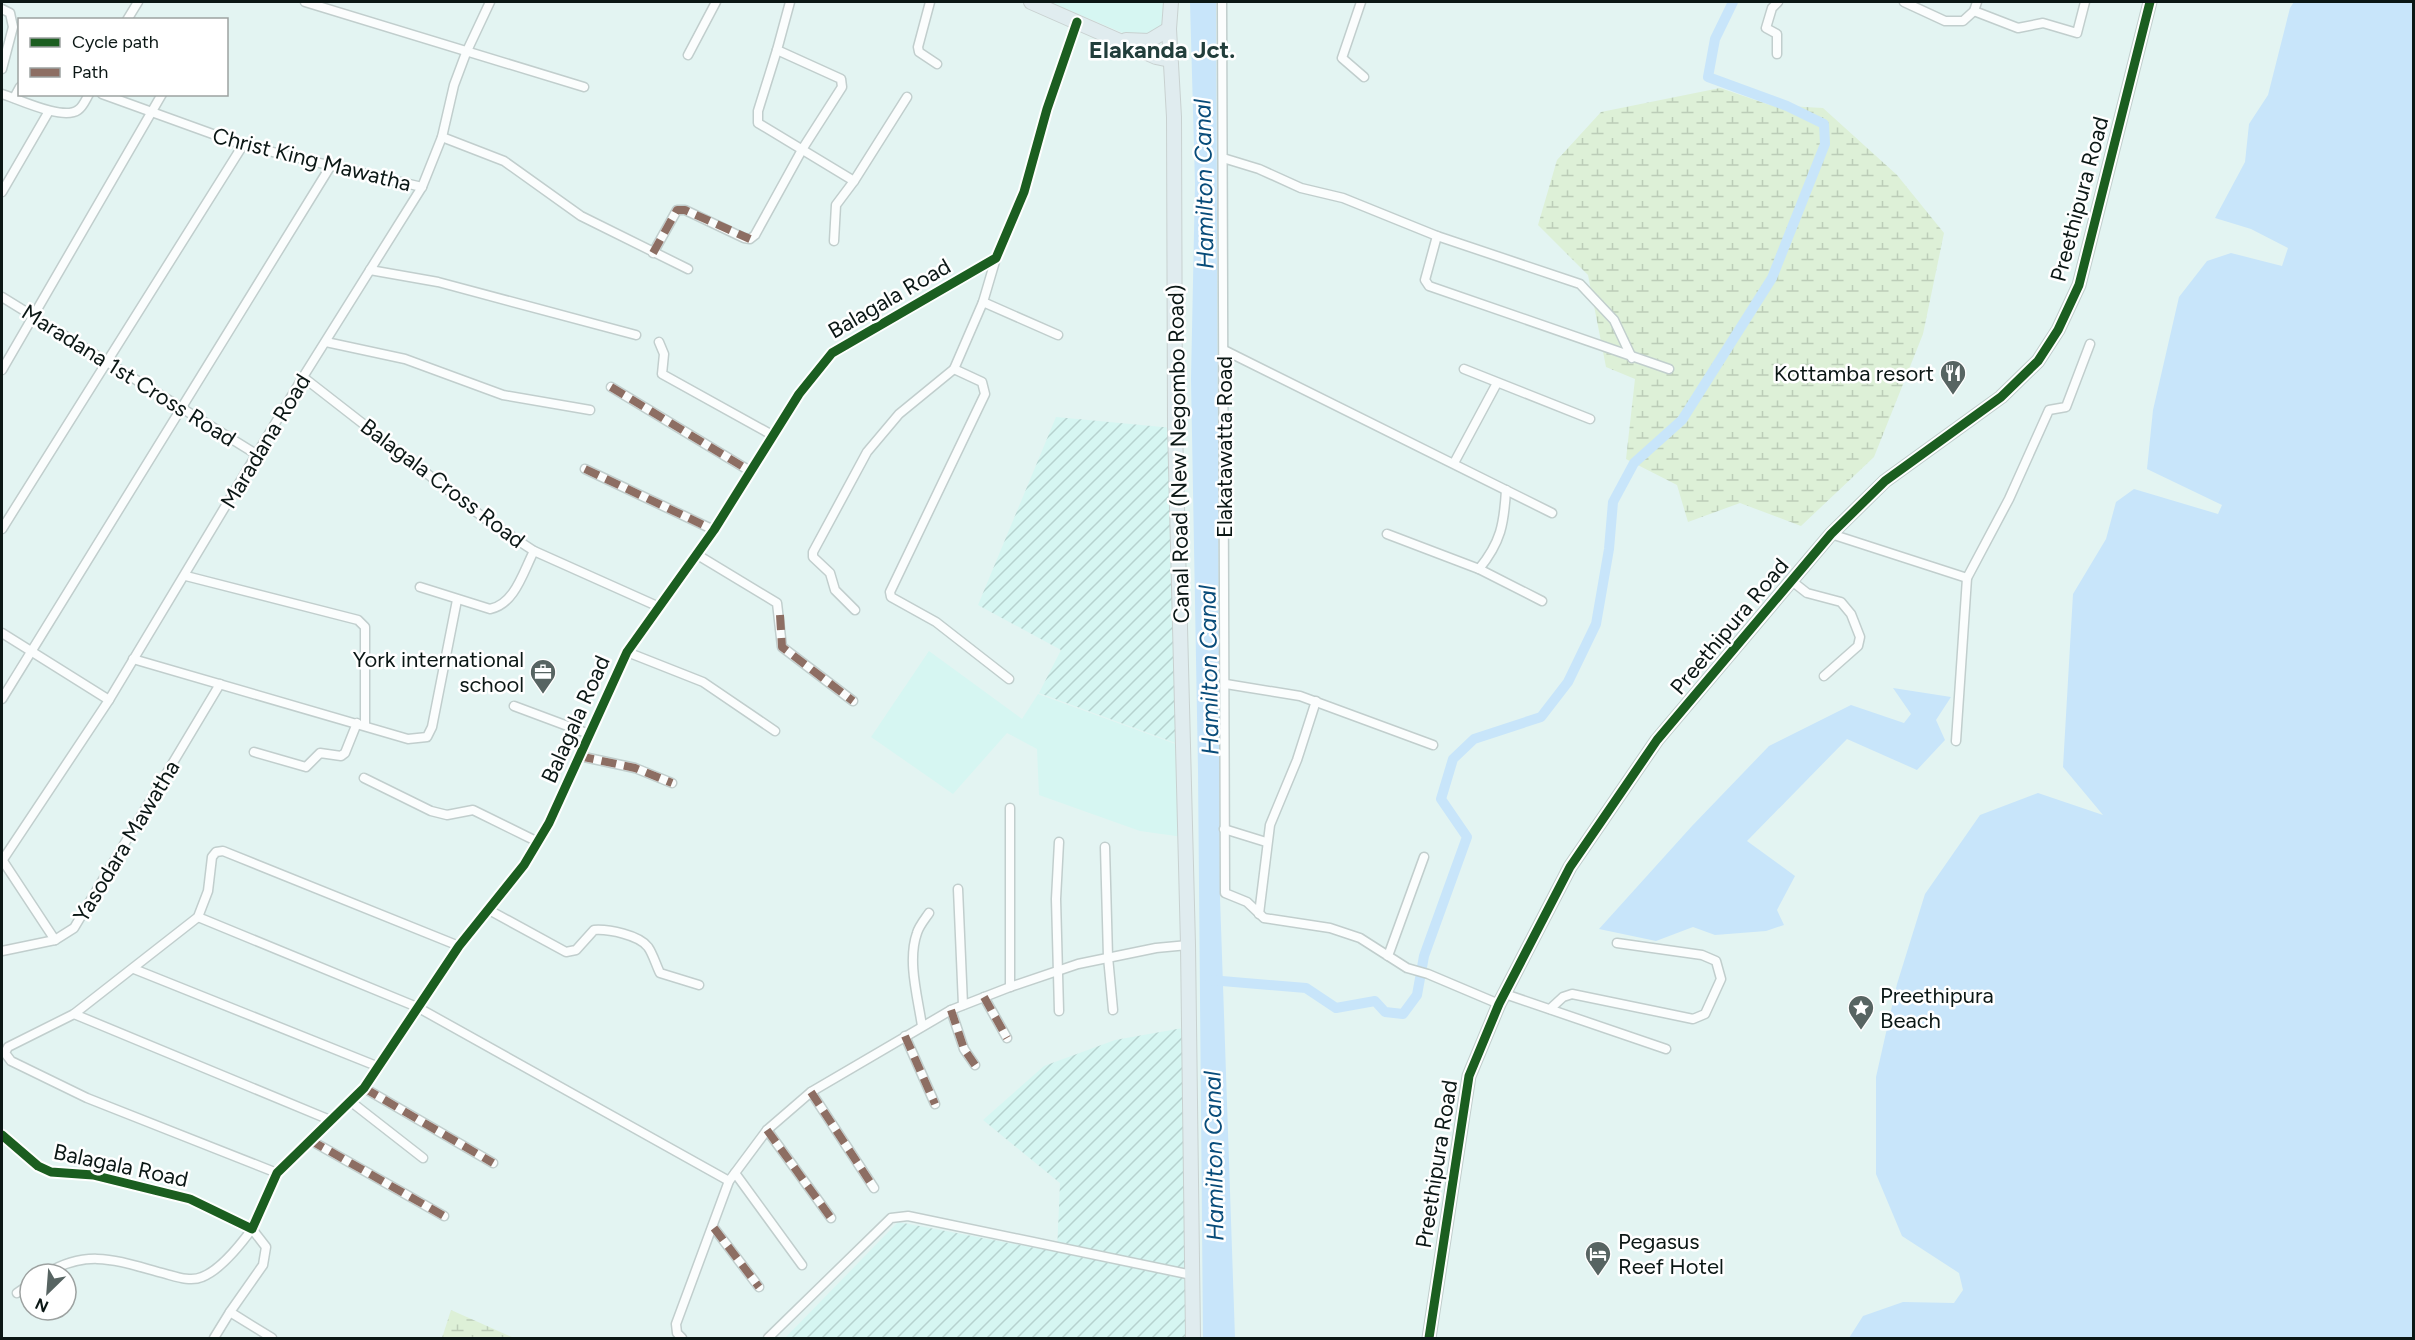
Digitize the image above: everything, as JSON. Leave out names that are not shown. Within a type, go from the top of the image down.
[{"type":"main road","points":[[1031,2],[1156,57],[1170,60]]},
{"type":"main road","name":"Canal Road (New Negombo Road)","points":[[1171,2],[1169,30],[1174,117],[1175,427],[1188,945],[1193,1338]]},
{"type":"main road","points":[[1121,40],[1149,41],[1169,30]]},
{"type":"street","points":[[128,18],[138,2]]},
{"type":"street","points":[[306,2],[466,53],[584,87]]},
{"type":"street","name":"Maradana Road","points":[[2,861],[109,700],[186,576],[303,376],[422,187],[442,137],[454,85],[490,2]]},
{"type":"street","points":[[688,55],[716,2]]},
{"type":"street","points":[[790,2],[758,111],[758,123],[803,148],[854,181]]},
{"type":"street","points":[[930,2],[918,47],[919,52],[937,63]]},
{"type":"street","name":"Elakatawatta Road","points":[[1222,2],[1225,893],[1247,902],[1259,914]]},
{"type":"street","points":[[1361,2],[1342,58],[1364,77]]},
{"type":"street","points":[[1777,54],[1777,34],[1766,28],[1772,8],[1778,2]]},
{"type":"street","points":[[1904,2],[1945,21],[1963,21],[1974,11],[1977,2]]},
{"type":"street","points":[[1974,11],[2018,28],[2043,23],[2077,33],[2085,2]]},
{"type":"street","name":"Preethipura Road","points":[[1429,1338],[1464,1095],[1469,1076],[1502,999],[1570,867],[1657,740],[1831,534],[1885,481],[2001,398],[2022,379],[2058,330],[2079,285],[2150,2]]},
{"type":"street","points":[[2,9],[10,14],[13,27],[2,69]]},
{"type":"street","points":[[855,610],[835,590],[830,573],[813,557],[813,552],[867,452],[899,414],[954,369],[983,302],[996,258],[1024,192],[1047,109],[1077,22]]},
{"type":"street","points":[[653,253],[677,210],[685,210],[750,239],[755,235],[803,148],[843,83],[841,79],[777,50]]},
{"type":"street","points":[[14,98],[18,91]]},
{"type":"street","points":[[2,94],[49,111],[71,113],[79,110],[88,96]]},
{"type":"street","name":"Christ King Mawatha","points":[[108,96],[243,145],[422,187]]},
{"type":"street","points":[[2,370],[161,96]]},
{"type":"street","points":[[834,241],[836,205],[854,181],[907,97]]},
{"type":"street","points":[[2,192],[49,111]]},
{"type":"street","points":[[442,137],[504,161],[581,216],[688,269]]},
{"type":"street","points":[[2,529],[104,362],[243,145]]},
{"type":"street","points":[[1223,158],[1259,169],[1301,188],[1343,198],[1437,236],[1580,284],[1614,320],[1632,358]]},
{"type":"street","points":[[2,699],[330,167]]},
{"type":"street","points":[[1437,236],[1425,280],[1429,286],[1669,369]]},
{"type":"street","name":"Balagala Road","points":[[2,1135],[38,1166],[51,1172],[93,1175],[190,1199],[252,1229],[277,1173],[364,1088],[459,946],[524,865],[538,842],[627,652],[657,606],[714,530],[799,394],[832,353],[996,258]]},
{"type":"street","points":[[370,270],[438,282],[636,335]]},
{"type":"street","name":"Maradana 1st Cross Road","points":[[2,297],[256,454]]},
{"type":"street","points":[[983,302],[1058,334]]},
{"type":"street","points":[[326,342],[405,359],[503,395],[590,410]]},
{"type":"street","points":[[659,342],[664,354],[662,374],[774,436]]},
{"type":"street","points":[[1956,741],[1967,578],[2009,499],[2049,410],[2066,407],[2090,344]]},
{"type":"street","points":[[1224,350],[1356,418],[1454,463],[1552,513]]},
{"type":"street","points":[[954,369],[982,382],[985,394],[890,592],[891,597],[936,622],[1009,679]]},
{"type":"street","points":[[1464,369],[1590,419]]},
{"type":"street","name":"Balagala Cross Road","points":[[303,376],[484,518],[534,551],[657,606]]},
{"type":"street","points":[[1454,463],[1497,383]]},
{"type":"street","points":[[611,387],[750,471]]},
{"type":"street","points":[[585,469],[714,530]]},
{"type":"street","points":[[1479,569],[1495,550],[1504,517],[1506,489]]},
{"type":"street","points":[[1387,534],[1479,569],[1542,601]]},
{"type":"street","points":[[1831,534],[1967,578]]},
{"type":"street","points":[[420,587],[490,609],[502,607],[510,598],[534,551]]},
{"type":"street","points":[[696,554],[777,603],[782,647],[853,700]]},
{"type":"street","points":[[186,576],[358,620],[365,627],[361,724],[345,753],[341,756],[320,753],[306,767],[254,752]]},
{"type":"street","points":[[1792,582],[1807,592],[1841,602],[1851,614],[1860,637],[1858,646],[1824,676]]},
{"type":"street","points":[[133,659],[408,738],[427,737],[432,727],[458,600]]},
{"type":"street","points":[[2,633],[109,700]]},
{"type":"street","points":[[627,652],[703,682],[776,731]]},
{"type":"street","name":"Yasodara Mawatha","points":[[2,861],[55,940],[74,928],[220,684]]},
{"type":"street","points":[[1226,684],[1300,696],[1433,745]]},
{"type":"street","points":[[1316,701],[1266,842],[1265,879],[1259,914],[1272,920],[1330,928],[1360,938],[1407,968],[1502,999],[1550,1009],[1666,1049]]},
{"type":"street","points":[[514,706],[590,734]]},
{"type":"street","points":[[579,756],[635,768],[672,783]]},
{"type":"street","points":[[364,778],[431,811],[447,815],[473,810],[538,842]]},
{"type":"street","points":[[1010,808],[1010,987]]},
{"type":"street","points":[[1224,829],[1266,842]]},
{"type":"street","points":[[1059,842],[1057,972],[1059,1011]]},
{"type":"street","points":[[1105,847],[1108,957],[1113,1010]]},
{"type":"street","points":[[277,1173],[87,1098],[6,1058],[8,1047],[74,1014],[198,917],[208,891],[212,857],[216,852],[223,851],[459,946]]},
{"type":"street","points":[[1388,956],[1424,857]]},
{"type":"street","points":[[958,889],[963,1005]]},
{"type":"street","points":[[489,910],[566,952],[576,950],[594,930],[624,935],[646,944],[660,973],[699,985]]},
{"type":"street","points":[[922,1026],[914,978],[916,934],[929,913]]},
{"type":"street","points":[[198,917],[417,1007],[729,1182]]},
{"type":"street","points":[[2,951],[55,940]]},
{"type":"street","points":[[1550,1009],[1563,997],[1572,994],[1693,1019],[1705,1014],[1721,979],[1716,961],[1702,955],[1617,943]]},
{"type":"street","points":[[681,1338],[677,1333],[676,1324],[714,1228],[729,1182],[767,1130],[811,1092],[922,1026],[963,1005],[1010,987],[1108,957],[1188,945]]},
{"type":"street","points":[[134,969],[379,1067]]},
{"type":"street","points":[[984,997],[1007,1038]]},
{"type":"street","points":[[951,1010],[964,1048],[975,1065]]},
{"type":"street","points":[[74,1014],[330,1120]]},
{"type":"street","points":[[905,1036],[935,1104]]},
{"type":"street","points":[[364,1088],[493,1162]]},
{"type":"street","points":[[811,1092],[874,1188]]},
{"type":"street","points":[[350,1101],[423,1158]]},
{"type":"street","points":[[767,1130],[831,1218]]},
{"type":"street","points":[[309,1140],[444,1216]]},
{"type":"street","points":[[735,1173],[802,1265]]},
{"type":"street","points":[[768,1338],[891,1218],[908,1216],[1192,1275]]},
{"type":"street","points":[[714,1228],[759,1287]]},
{"type":"street","points":[[68,1262],[87,1257],[125,1263],[184,1279],[202,1277],[237,1250],[252,1229],[266,1247],[263,1265],[214,1338]]},
{"type":"street","points":[[230,1312],[272,1338]]},
{"type":"shaded area","points":[[1050,2],[1165,2],[1163,25],[1144,35],[1123,33]]},
{"type":"shaded area","points":[[1056,417],[1173,428],[1181,745],[1039,693],[1061,650],[978,605]]},
{"type":"shaded area","points":[[929,651],[1022,719],[1038,694],[1181,746],[1183,837],[1140,831],[1039,795],[1037,749],[1007,733],[953,794],[871,737]]},
{"type":"shaded area","points":[[1183,1028],[1188,1338],[785,1338],[898,1222],[1057,1252],[1060,1183],[983,1120],[1044,1066],[1115,1040]]},
{"type":"green space","points":[[1720,88],[1770,105],[1823,108],[1897,175],[1944,233],[1923,334],[1874,457],[1801,526],[1740,503],[1688,522],[1677,485],[1626,459],[1635,379],[1606,367],[1588,275],[1538,225],[1557,160],[1601,112]]},
{"type":"green space","points":[[451,1310],[514,1338],[442,1338]]},
{"type":"water","name":"Hamilton Canal","points":[[1190,2],[1216,2],[1220,897],[1235,1338],[1203,1338],[1198,770],[1191,379],[1195,184]]},
{"type":"water","points":[[2294,2],[2413,2],[2413,1338],[1849,1338],[1863,1316],[1903,1302],[1954,1303],[1963,1290],[1959,1273],[1902,1236],[1876,1174],[1876,1077],[1897,984],[1925,894],[1980,815],[2038,793],[2103,815],[2063,767],[2073,594],[2106,539],[2116,502],[2134,489],[2218,514],[2222,505],[2147,469],[2153,410],[2179,297],[2207,261],[2231,253],[2282,266],[2288,248],[2251,229],[2215,218],[2245,162],[2249,124],[2268,95],[2290,8]]},
{"type":"water","points":[[1893,688],[1951,697],[1936,720],[1945,740],[1917,770],[1847,739],[1747,841],[1795,876],[1777,910],[1784,925],[1766,931],[1715,935],[1693,927],[1656,941],[1599,929],[1692,826],[1769,746],[1851,705],[1904,723],[1911,714]]},
{"type":"waterway","points":[[1210,980],[1306,988],[1336,1008],[1375,1001],[1385,1012],[1403,1014],[1417,995],[1424,956],[1467,837],[1441,799],[1453,759],[1474,739],[1541,717],[1568,682],[1596,624],[1609,549],[1613,502],[1634,463],[1682,420],[1772,278],[1825,144],[1824,124],[1787,106],[1708,77],[1715,39],[1733,2]]},
{"type":"marked path","points":[[653,253],[677,210],[685,210],[750,239]]},
{"type":"marked path","points":[[611,387],[750,471]]},
{"type":"marked path","points":[[585,469],[714,530]]},
{"type":"marked path","points":[[780,615],[782,647],[853,701]]},
{"type":"marked path","points":[[579,756],[635,768],[672,783]]},
{"type":"marked path","points":[[984,997],[1007,1038]]},
{"type":"marked path","points":[[951,1010],[964,1049],[975,1065]]},
{"type":"marked path","points":[[905,1036],[935,1104]]},
{"type":"marked path","points":[[364,1088],[493,1163]]},
{"type":"marked path","points":[[811,1092],[874,1188]]},
{"type":"marked path","points":[[767,1130],[831,1218]]},
{"type":"marked path","points":[[310,1140],[444,1216]]},
{"type":"marked path","points":[[714,1228],[759,1287]]},
{"type":"cycle path","points":[[1429,1338],[1469,1076],[1499,1004],[1570,867],[1657,740],[1831,534],[1885,481],[2001,397],[2038,361],[2058,330],[2079,285],[2150,2]]},
{"type":"cycle path","points":[[2,1135],[38,1166],[51,1172],[93,1175],[190,1199],[252,1229],[277,1173],[364,1088],[459,946],[524,865],[549,823],[627,652],[714,530],[799,394],[832,353],[996,258],[1024,192],[1047,109],[1077,22]]},
{"type":"place","name":"Kottamba resort","points":[[1953,396]]},
{"type":"place","name":"York international school","points":[[543,695]]},
{"type":"place","name":"Preethipura Beach","points":[[1861,1031]]},
{"type":"place","name":"Pegasus Reef Hotel","points":[[1598,1277]]},
{"type":"district","name":"Elakanda Jct.","points":[[1162,50]]}]
